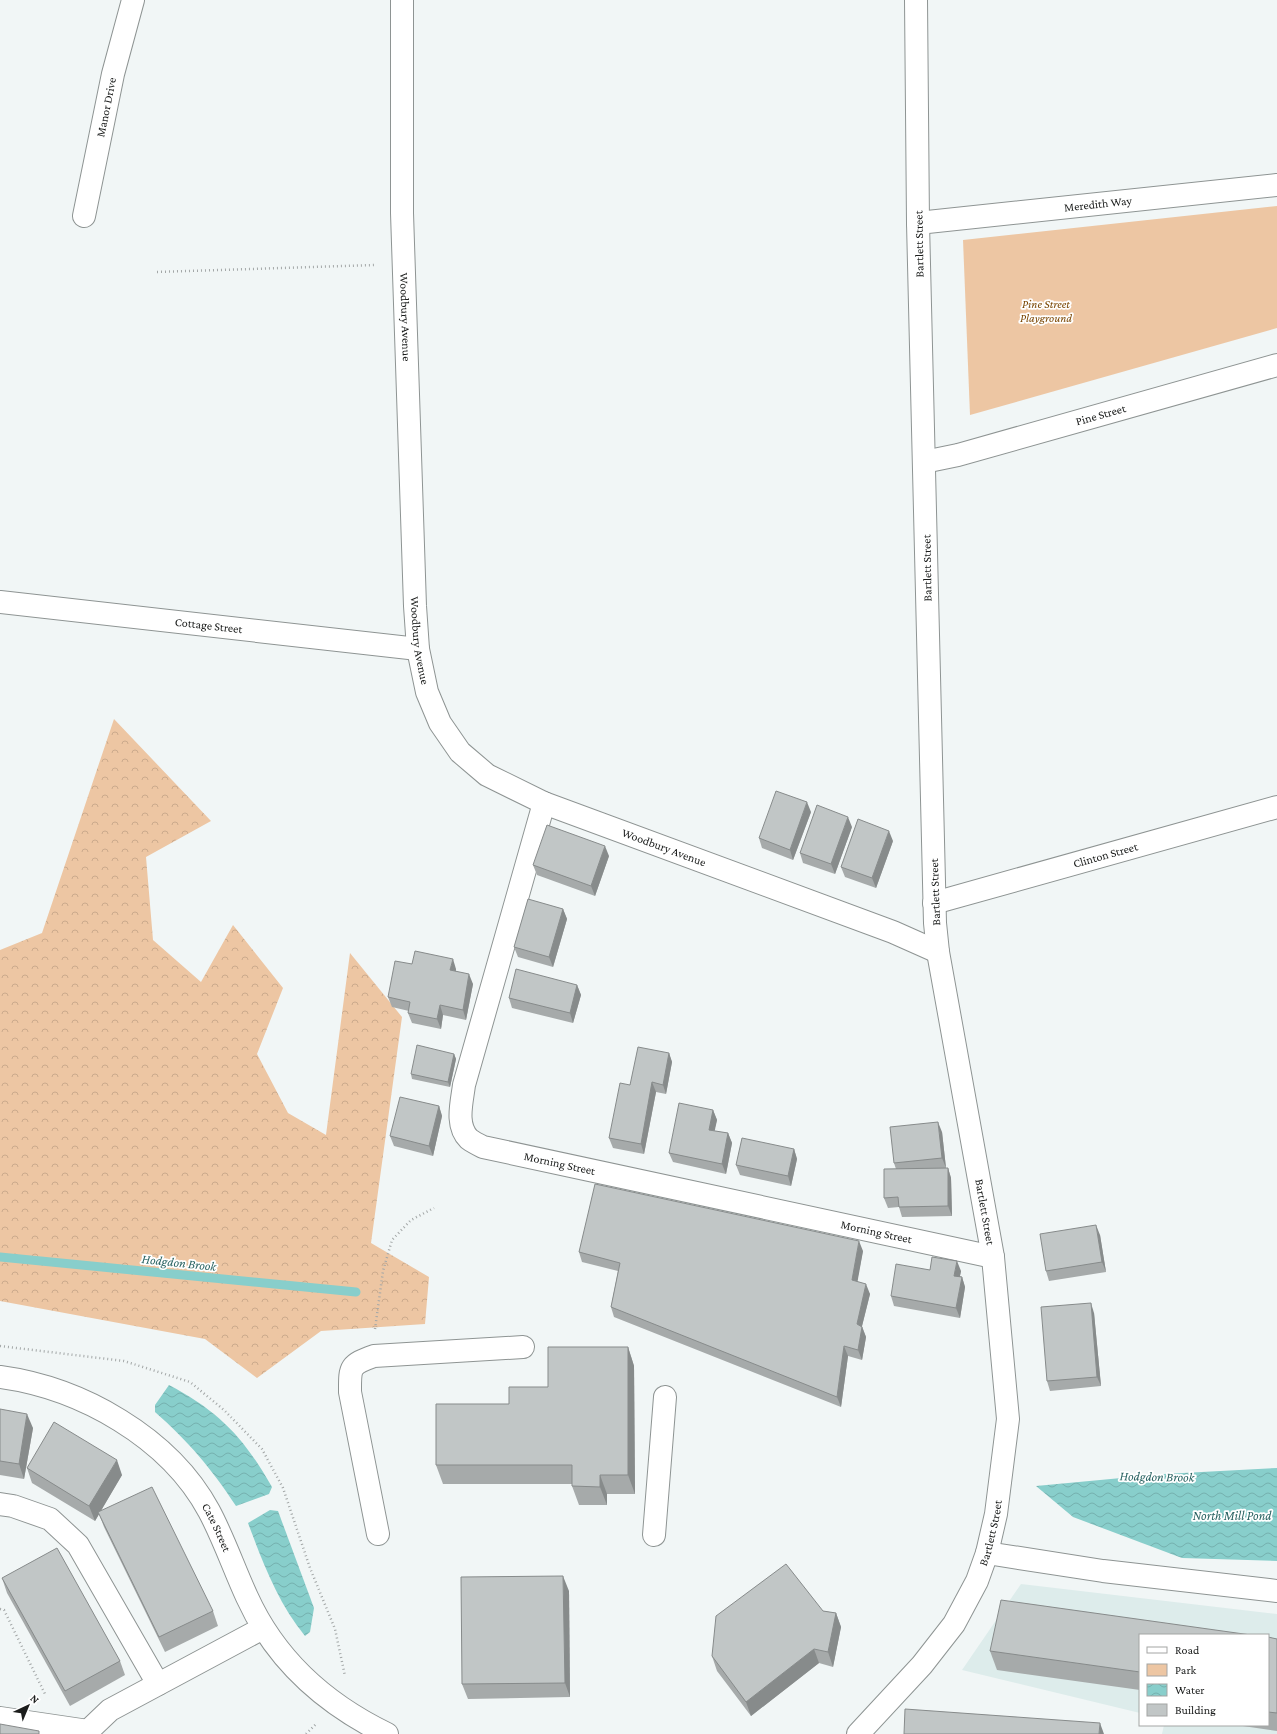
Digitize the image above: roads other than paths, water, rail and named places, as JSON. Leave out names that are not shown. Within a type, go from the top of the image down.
[{"type":"street","name":"Manor Drive","points":[[84,216],[113,74],[133,0]]},
{"type":"street","name":"Woodbury Avenue","points":[[402,0],[402,212],[414,582],[418,649],[427,692],[440,723],[460,752],[487,775],[544,803],[893,932],[938,952]]},
{"type":"street","name":"Bartlett Street","points":[[858,1734],[922,1665],[954,1624],[977,1581],[987,1553],[996,1514],[1008,1419],[993,1257],[938,952],[934,903],[918,223],[916,0]]},
{"type":"street","name":"Meredith Way","points":[[918,223],[1277,185]]},
{"type":"street","name":"Pine Street","points":[[924,462],[958,455],[1277,365]]},
{"type":"street","name":"Cottage Street","points":[[0,602],[418,649]]},
{"type":"street","name":"Morning Street","points":[[544,803],[464,1085],[461,1127],[469,1139],[483,1147],[993,1257]]},
{"type":"street","name":"Clinton Street","points":[[934,903],[1277,807]]},
{"type":"street","points":[[378,1534],[350,1392],[350,1372],[358,1361],[374,1356],[524,1347]]},
{"type":"street","name":"Cate Street","points":[[0,1377],[24,1380],[56,1389],[86,1402],[116,1417],[143,1436],[158,1449],[186,1478],[209,1511],[247,1598],[263,1628],[284,1656],[306,1680],[333,1703],[361,1721],[387,1734]]},
{"type":"street","points":[[654,1535],[665,1397]]},
{"type":"street","points":[[0,1504],[13,1506],[50,1519],[78,1545],[158,1684]]},
{"type":"street","points":[[987,1553],[1102,1572],[1277,1591]]},
{"type":"street","points":[[0,1718],[88,1732],[110,1710],[263,1628]]},
{"type":"water","points":[[169,1385],[203,1405],[217,1416],[241,1440],[272,1487],[269,1494],[236,1506],[199,1456],[155,1412],[155,1405]]},
{"type":"water","name":"North Mill Pond","points":[[1277,1468],[1277,1561],[1182,1558],[1073,1517],[1036,1486],[1164,1474]]},
{"type":"water","points":[[270,1510],[278,1511],[314,1608],[310,1632],[305,1636],[295,1623],[279,1596],[248,1523]]},
{"type":"waterway","name":"Hodgdon Brook","points":[[0,1257],[356,1292]]},
{"type":"park label","name":"Pine Street Playground","points":[[1046,311]]}]
